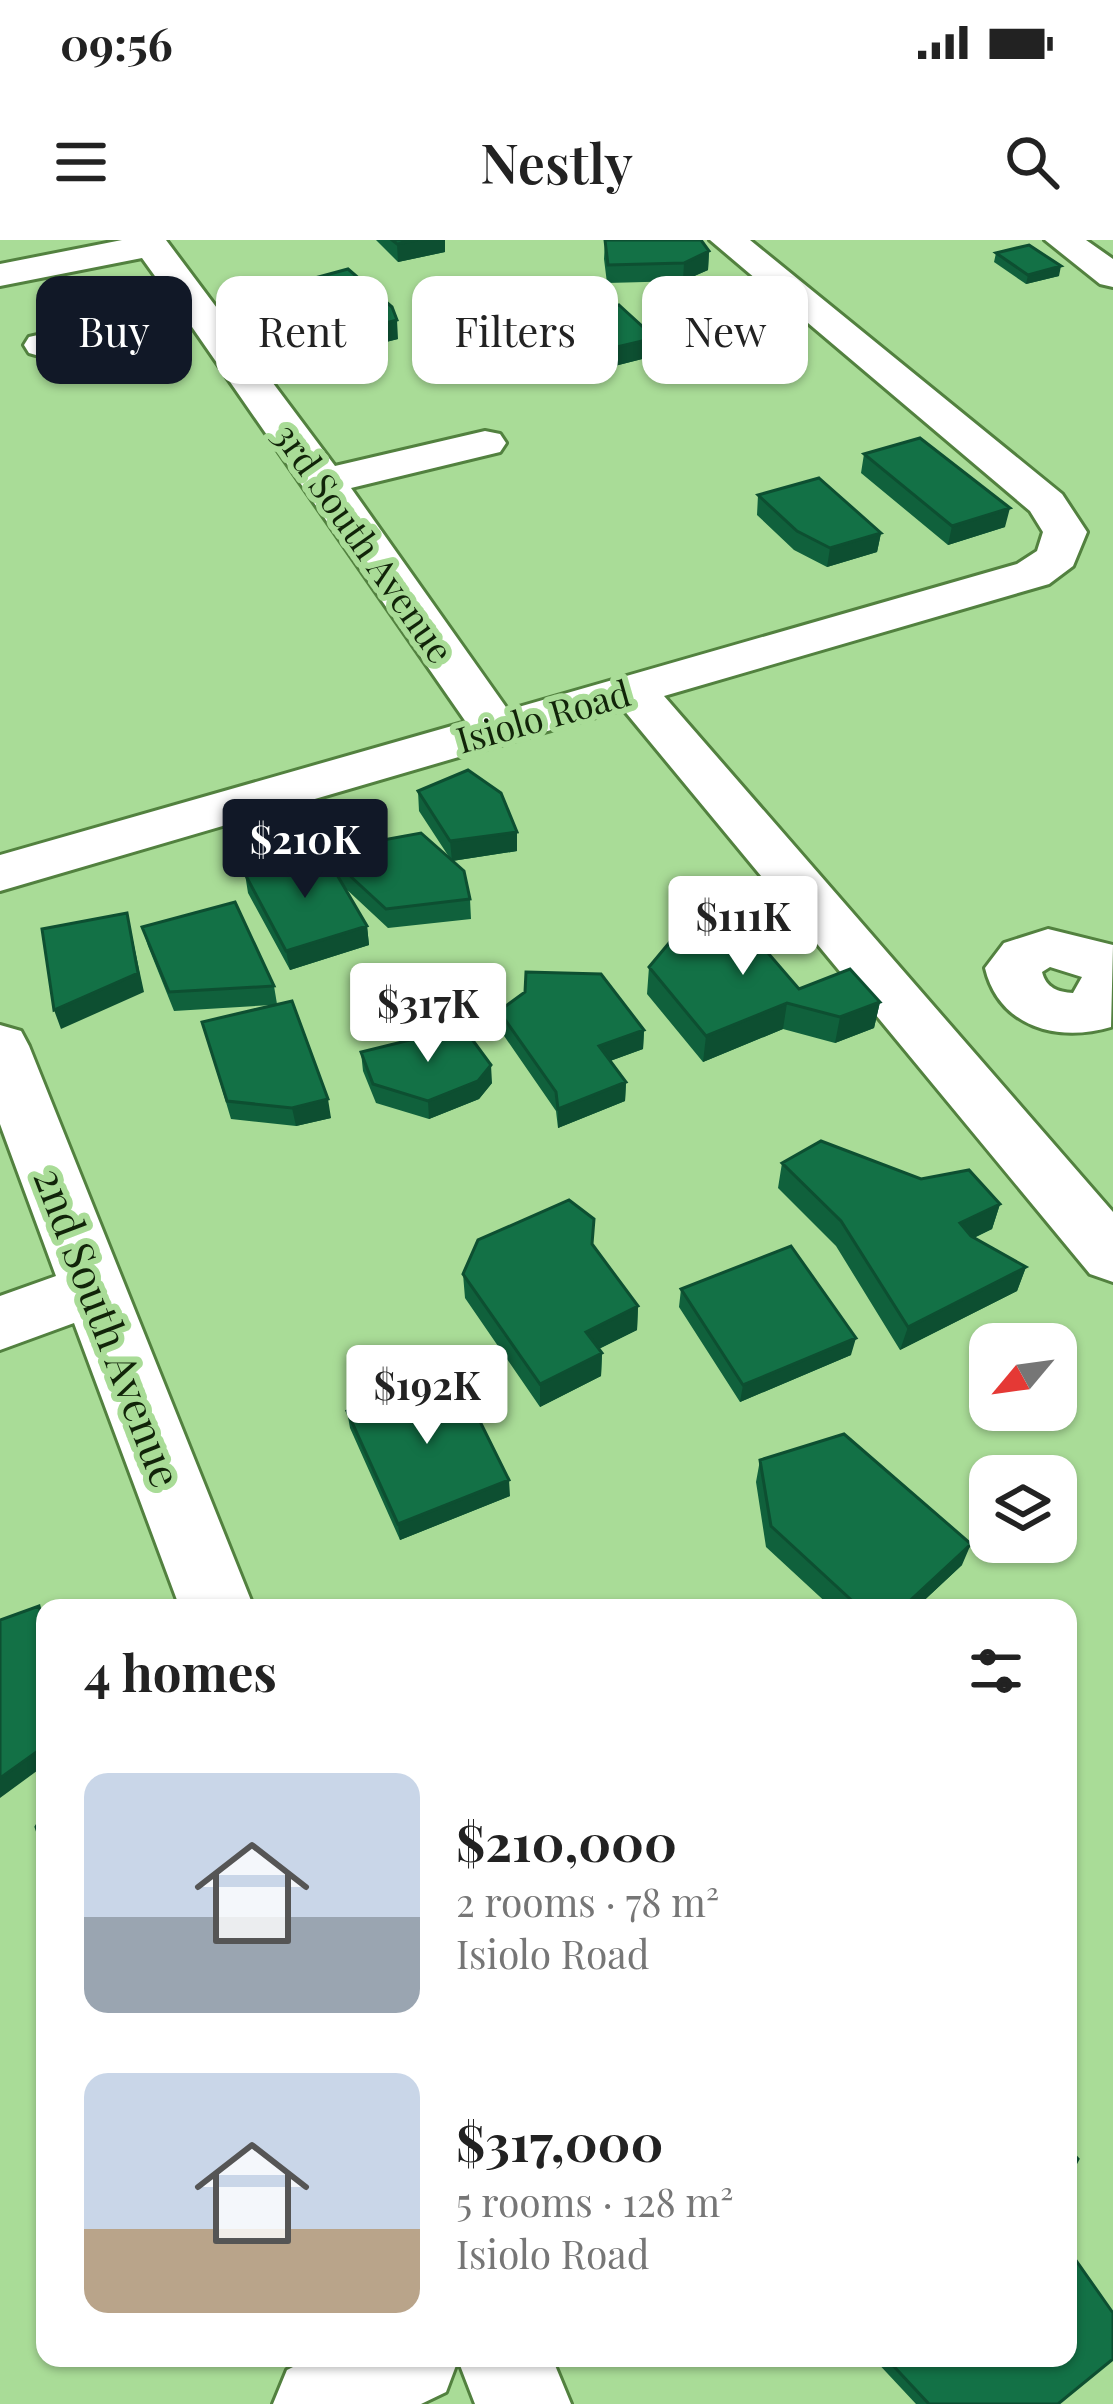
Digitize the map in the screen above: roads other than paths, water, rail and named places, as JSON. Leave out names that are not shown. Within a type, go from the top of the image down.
[{"type":"street","points":[[1063,240],[1113,276]]},
{"type":"street","name":"Isiolo Road","points":[[0,873],[1033,574],[1057,556],[1065,532],[1047,503],[735,241]]},
{"type":"street","points":[[0,275],[149,242]]},
{"type":"street","name":"3rd South Avenue","points":[[149,242],[325,482],[496,729]]},
{"type":"street","points":[[192,312],[196,311]]},
{"type":"street","points":[[325,482],[485,443]]},
{"type":"street","points":[[632,689],[1113,1256]]},
{"type":"street","points":[[917,1025],[1016,988],[1048,1010],[1090,1013],[1113,970]]},
{"type":"street","name":"2nd South Avenue","points":[[0,1046],[214,1599]]},
{"type":"street","points":[[0,1323],[94,1288]]},
{"type":"street","points":[[321,2404],[394,2367]]},
{"type":"street","points":[[509,2367],[523,2404]]}]
